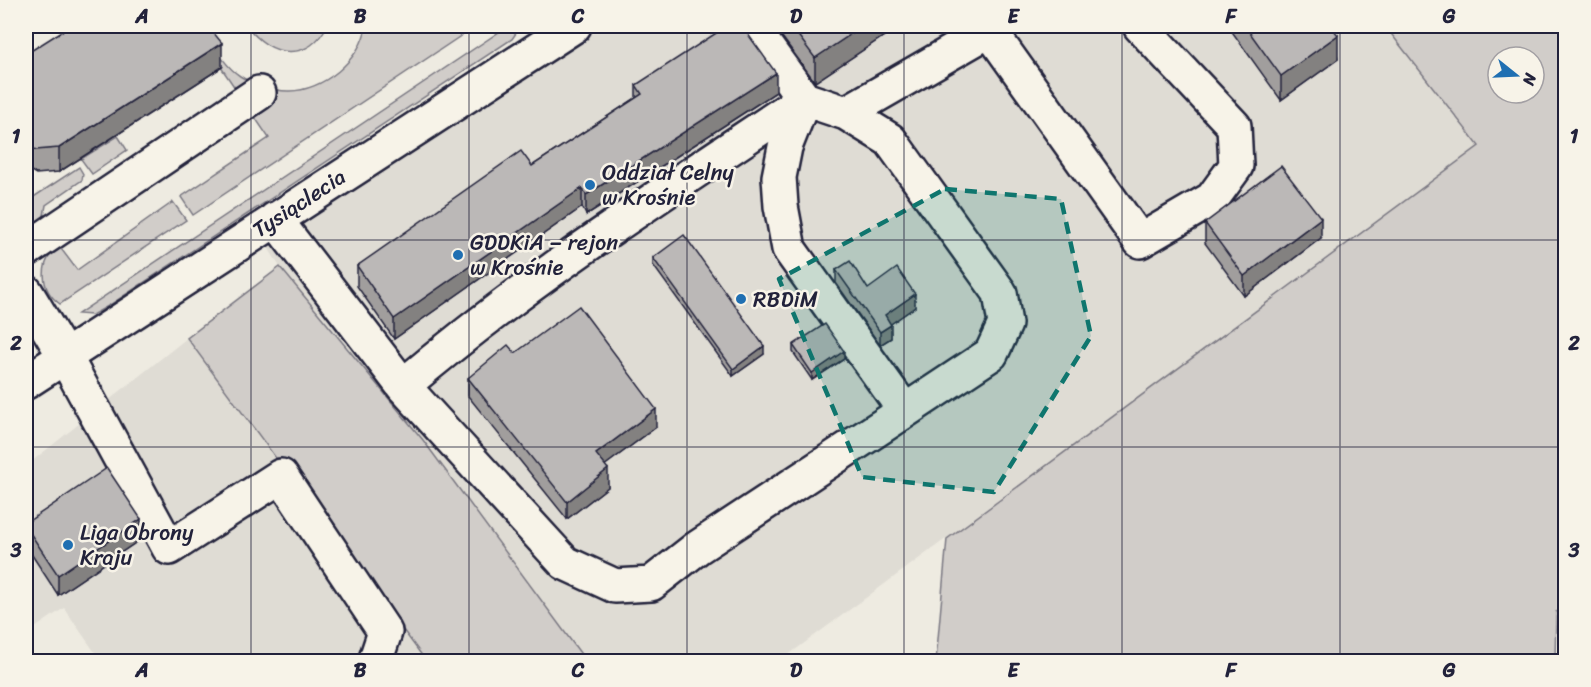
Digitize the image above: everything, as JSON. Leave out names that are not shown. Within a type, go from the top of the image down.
[{"type":"street","name":"Tysiąclecia","points":[[26,382],[64,355],[574,26]]},
{"type":"street","points":[[275,219],[404,386],[565,563],[615,586],[651,584],[697,548],[991,354],[1005,324],[1000,293],[890,140],[846,113],[804,99],[751,26]]},
{"type":"street","points":[[846,113],[993,28],[1140,241],[1212,199],[1236,166],[1234,126],[1140,26]]},
{"type":"street","points":[[26,250],[259,93]]},
{"type":"street","points":[[404,386],[447,349],[588,244],[804,99]]},
{"type":"street","points":[[804,99],[785,147],[779,177],[781,206],[789,249],[905,411]]},
{"type":"street","points":[[26,292],[64,355],[169,548],[281,476],[385,632],[375,662]]},
{"type":"highlighted area","points":[[945,189],[1061,199],[1091,336],[994,492],[862,477],[779,279]]},
{"type":"shaded area","points":[[193,26],[201,26],[223,60],[240,76],[250,82],[288,91],[314,86],[327,80],[338,71],[357,50],[366,26],[474,27],[193,215],[181,197],[269,138]]},
{"type":"shaded area","points":[[247,26],[327,26],[319,38],[309,46],[288,52],[266,44]]},
{"type":"shaded area","points":[[508,26],[521,26],[512,39],[110,305],[92,315],[78,314]]},
{"type":"shaded area","points":[[575,26],[1385,26],[1479,146],[780,661],[586,661],[423,440],[280,267],[261,236]]},
{"type":"shaded area","points":[[1385,26],[1565,26],[1566,608],[1556,612],[1555,661],[936,661],[947,539],[1479,146]]},
{"type":"shaded area","points":[[118,136],[127,150],[92,174],[81,159]]},
{"type":"shaded area","points":[[79,167],[83,174],[82,180],[46,205],[43,221],[26,228],[26,202]]},
{"type":"shaded area","points":[[173,202],[186,220],[60,304],[53,298],[48,291],[44,275],[48,259],[59,246],[77,270]]},
{"type":"shaded area","points":[[280,267],[423,440],[586,661],[426,661],[187,338]]},
{"type":"shaded area","points":[[187,338],[426,661],[101,661],[64,608],[26,634],[26,466]]},
{"type":"building","points":[[70,26],[208,26],[222,43],[59,148],[36,150],[26,144],[26,54]]},
{"type":"building","points":[[727,26],[742,26],[776,73],[586,195],[582,188],[394,319],[357,266],[521,151],[532,166],[642,94],[636,85]]},
{"type":"building","points":[[791,26],[863,26],[815,58]]},
{"type":"building","points":[[1245,26],[1331,26],[1338,35],[1281,76]]},
{"type":"building","points":[[1281,166],[1321,218],[1244,276],[1205,223]]},
{"type":"building","points":[[684,235],[764,346],[733,369],[653,258]]},
{"type":"building","points":[[850,261],[868,289],[897,268],[915,294],[885,315],[891,325],[880,332],[836,270]]},
{"type":"building","points":[[579,306],[656,409],[596,454],[608,469],[567,502],[468,378],[508,345],[515,353]]},
{"type":"building","points":[[825,324],[844,351],[812,373],[793,345]]},
{"type":"building","points":[[107,468],[141,519],[58,575],[26,527],[26,523]]},
{"type":"place","name":"Oddział Celny w Krośnie","points":[[590,185]]},
{"type":"place","name":"GDDKiA – rejon w Krośnie","points":[[458,255]]},
{"type":"place","name":"RBDiM","points":[[741,299]]},
{"type":"place","name":"Liga Obrony Kraju","points":[[68,545]]}]
